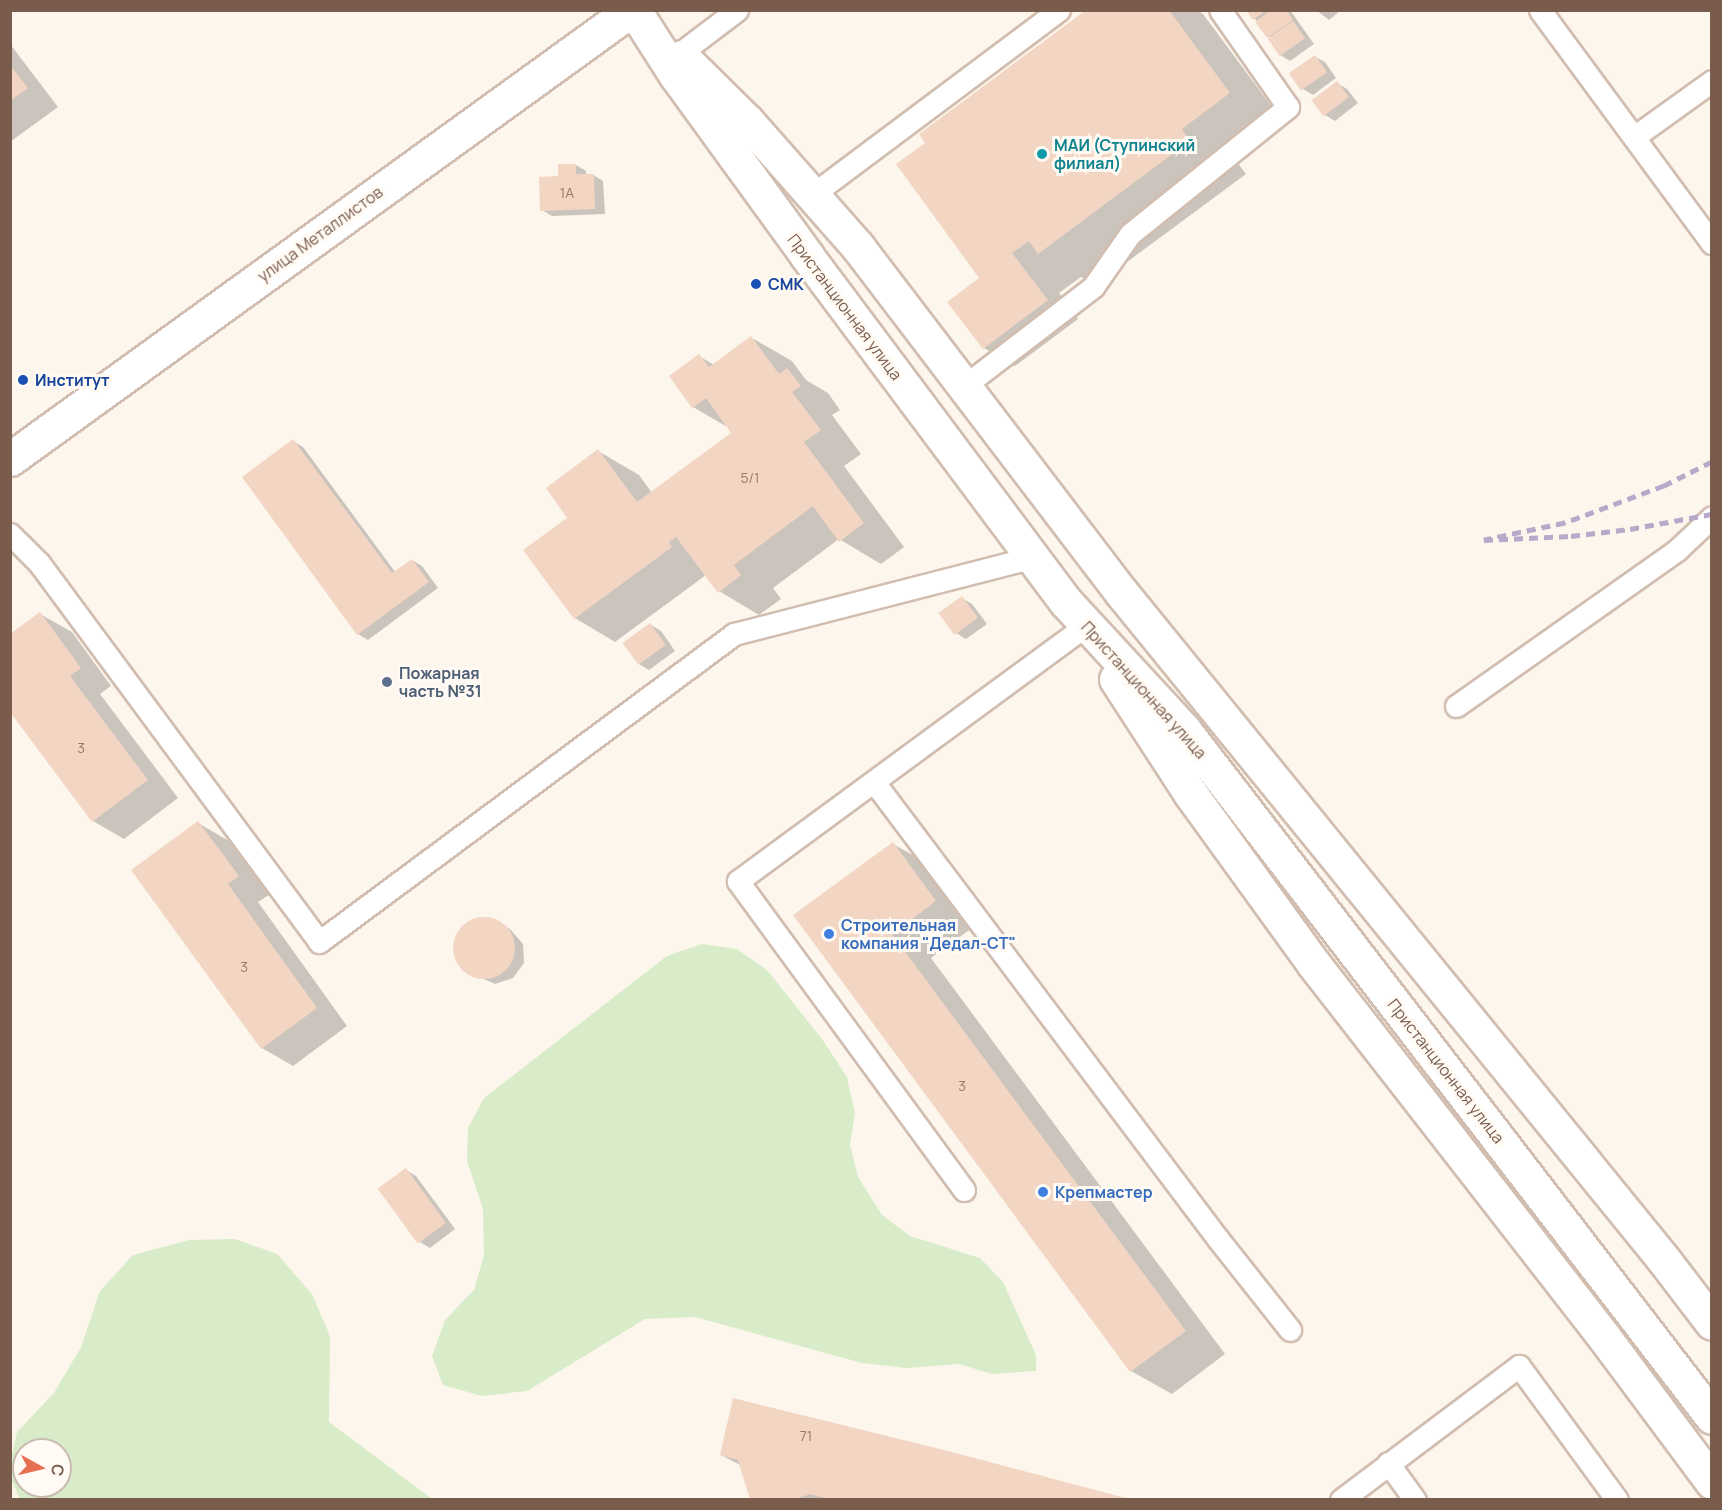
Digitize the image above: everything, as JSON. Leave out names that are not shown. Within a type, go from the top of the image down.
[{"type":"main road","points":[[633,10],[747,121],[858,247],[1121,592],[1664,1260],[1712,1323]]},
{"type":"main road","name":"улица Металлистов","points":[[10,459],[633,10]]},
{"type":"main road","name":"Пристанционная улица","points":[[633,10],[675,74],[772,208],[1075,615],[1184,730],[1712,1417]]},
{"type":"main road","points":[[1075,615],[1190,793],[1313,963],[1604,1337],[1712,1482]]},
{"type":"lane","points":[[679,54],[737,10]]},
{"type":"lane","points":[[813,194],[1059,10]]},
{"type":"lane","points":[[964,386],[1093,287],[1130,234],[1288,107],[1221,10]]},
{"type":"lane","points":[[1540,10],[1712,243]]},
{"type":"lane","points":[[1634,137],[1712,81]]},
{"type":"lane","points":[[1456,706],[1677,550],[1712,517]]},
{"type":"lane","points":[[10,534],[39,563],[319,942],[734,634],[1033,558]]},
{"type":"lane","points":[[964,1190],[738,881],[873,782],[1075,615]]},
{"type":"lane","points":[[873,782],[1218,1239],[1290,1330]]},
{"type":"lane","points":[[1341,1500],[1519,1366],[1617,1500]]},
{"type":"lane","points":[[1388,1463],[1415,1500]]},
{"type":"green space","points":[[702,944],[737,949],[767,970],[822,1039],[847,1077],[855,1114],[850,1144],[858,1177],[882,1215],[910,1236],[980,1258],[1003,1282],[1036,1355],[1036,1371],[992,1374],[959,1364],[907,1368],[862,1363],[695,1317],[645,1319],[527,1391],[482,1396],[443,1385],[432,1356],[445,1320],[474,1290],[484,1255],[483,1209],[467,1161],[468,1128],[484,1098],[667,956]]},
{"type":"green space","points":[[235,1239],[277,1254],[312,1294],[330,1336],[329,1422],[432,1499],[20,1499],[72,1498],[72,1438],[16,1438],[17,1432],[54,1393],[81,1347],[100,1291],[133,1255],[189,1240]]},
{"type":"green space","points":[[12,1455],[12,1481],[10,1477]]},
{"type":"building","name":"МАИ (Ступинский филиал)","points":[[1086,10],[1169,10],[1230,93],[1182,129],[1190,141],[1038,254],[1029,241],[1012,253],[1048,300],[983,349],[947,302],[979,278],[896,164],[925,143],[919,134]]},
{"type":"building","points":[[1246,10],[1267,10],[1253,20]]},
{"type":"building","points":[[1271,10],[1286,10],[1293,20],[1267,38],[1255,22]]},
{"type":"building","points":[[1293,21],[1305,38],[1280,56],[1268,39]]},
{"type":"building","points":[[1315,55],[1327,72],[1301,91],[1289,73]]},
{"type":"building","points":[[10,65],[28,88],[10,101]]},
{"type":"building","points":[[1337,81],[1349,97],[1323,116],[1311,100]]},
{"type":"building","points":[[558,164],[576,164],[576,174],[594,174],[595,209],[540,211],[539,177],[558,176]]},
{"type":"building","points":[[751,336],[779,374],[787,368],[801,386],[792,392],[821,430],[804,442],[864,523],[839,542],[813,506],[734,565],[741,575],[718,593],[676,537],[669,542],[672,547],[574,619],[523,550],[567,518],[546,488],[598,449],[637,502],[731,433],[706,398],[692,408],[669,376],[699,354],[709,367]]},
{"type":"building","points":[[293,439],[392,573],[412,559],[429,582],[357,635],[242,477]]},
{"type":"building","points":[[962,596],[978,618],[954,635],[939,613]]},
{"type":"building","points":[[40,612],[81,668],[70,676],[148,780],[92,822],[10,712],[10,634]]},
{"type":"building","points":[[650,623],[666,645],[638,665],[622,643]]},
{"type":"building","points":[[198,821],[239,876],[228,884],[317,1008],[261,1049],[131,870]]},
{"type":"building","points":[[893,842],[936,901],[892,934],[1186,1331],[1130,1372],[793,915]]},
{"type":"building","points":[[484,917],[506,926],[515,948],[506,970],[484,979],[462,970],[453,948],[462,926]]},
{"type":"building","points":[[406,1168],[446,1223],[418,1244],[378,1189]]},
{"type":"building","points":[[733,1398],[1133,1500],[832,1500],[810,1494],[794,1500],[750,1500],[738,1460],[720,1455]]},
{"type":"railway","points":[[1712,462],[1664,486],[1565,523],[1484,540],[1571,536],[1630,529],[1712,514]]},
{"type":"place","name":"МАИ (Ступинский филиал)","points":[[1042,154]]},
{"type":"place","name":"СМК","points":[[756,284]]},
{"type":"place","name":"Институт","points":[[23,380]]},
{"type":"place","name":"Пожарная часть №31","points":[[387,682]]},
{"type":"place","name":"Строительная компания \"Дедал-СТ\"","points":[[829,934]]},
{"type":"place","name":"Крепмастер","points":[[1043,1192]]}]
